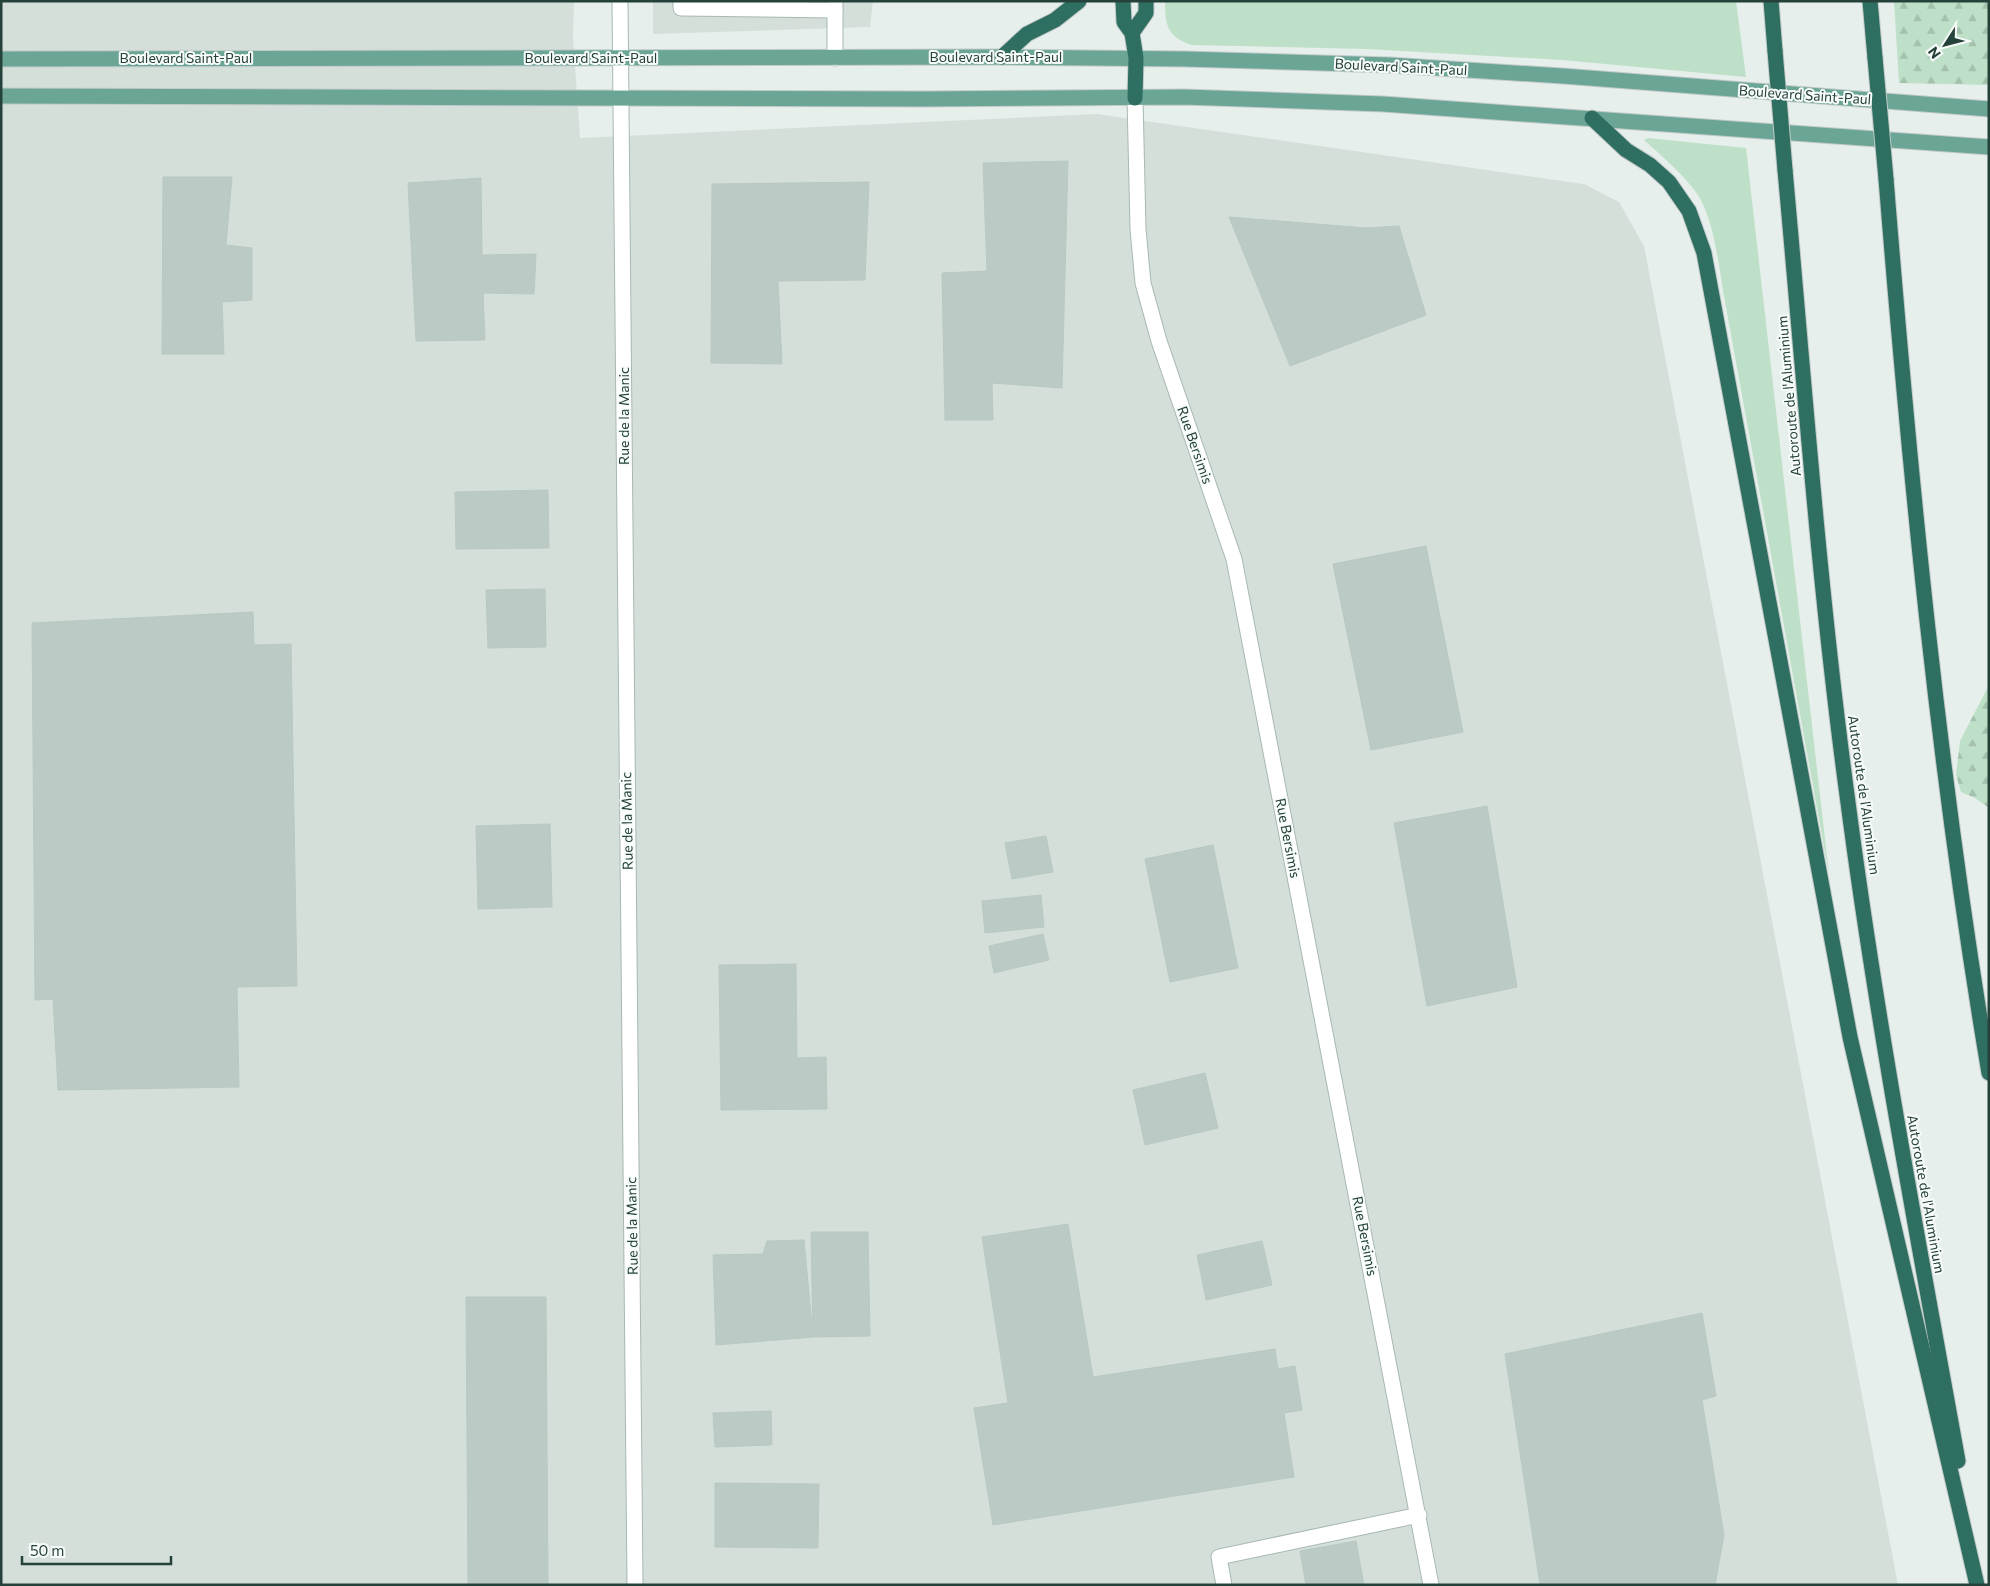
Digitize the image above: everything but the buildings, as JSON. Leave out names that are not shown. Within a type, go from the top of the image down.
[{"type":"highway","points":[[1002,57],[1027,34],[1055,20],[1079,1]]},
{"type":"highway","points":[[1123,1],[1124,22],[1132,33],[1136,58],[1135,98]]},
{"type":"highway","points":[[1132,33],[1146,13],[1146,1]]},
{"type":"highway","name":"Autoroute de l'Aluminium","points":[[1771,1],[1820,555],[1848,804],[1890,1081],[1981,1585]]},
{"type":"highway","points":[[1870,1],[1909,444],[1935,705],[1963,914],[1989,1073]]},
{"type":"highway","points":[[1592,118],[1626,150],[1650,165],[1669,182],[1689,212],[1704,253],[1850,1037],[1977,1585]]},
{"type":"main road","name":"Boulevard Saint-Paul","points":[[1,59],[1136,58],[1390,65],[1564,76],[1989,109]]},
{"type":"main road","points":[[1,96],[621,99],[1184,97],[1340,102],[1989,147]]},
{"type":"street","name":"Rue de la Manic","points":[[620,1],[635,1585]]},
{"type":"street","points":[[681,1],[681,8],[741,5],[835,6],[835,58]]},
{"type":"street","name":"Rue Bersimis","points":[[1135,98],[1138,229],[1143,283],[1159,341],[1234,559],[1432,1585]]},
{"type":"street","points":[[1224,1585],[1219,1557],[1419,1515]]},
{"type":"shaded area","points":[[1,1],[574,1],[573,37],[580,138],[1097,114],[1584,184],[1619,202],[1644,246],[1898,1585],[1,1585]]},
{"type":"shaded area","points":[[653,1],[873,1],[870,27],[653,34]]},
{"type":"green space","points":[[1165,1],[1736,1],[1746,77],[1562,60],[1366,49],[1191,45],[1177,38],[1169,29]]},
{"type":"green space","points":[[1894,1],[1989,1],[1989,85],[1899,83]]},
{"type":"green space","points":[[1648,138],[1746,148],[1829,874],[1712,230],[1704,205],[1698,195],[1679,173],[1644,140]]},
{"type":"green space","points":[[1989,685],[1989,808],[1975,798],[1961,792],[1956,775],[1960,741]]}]
